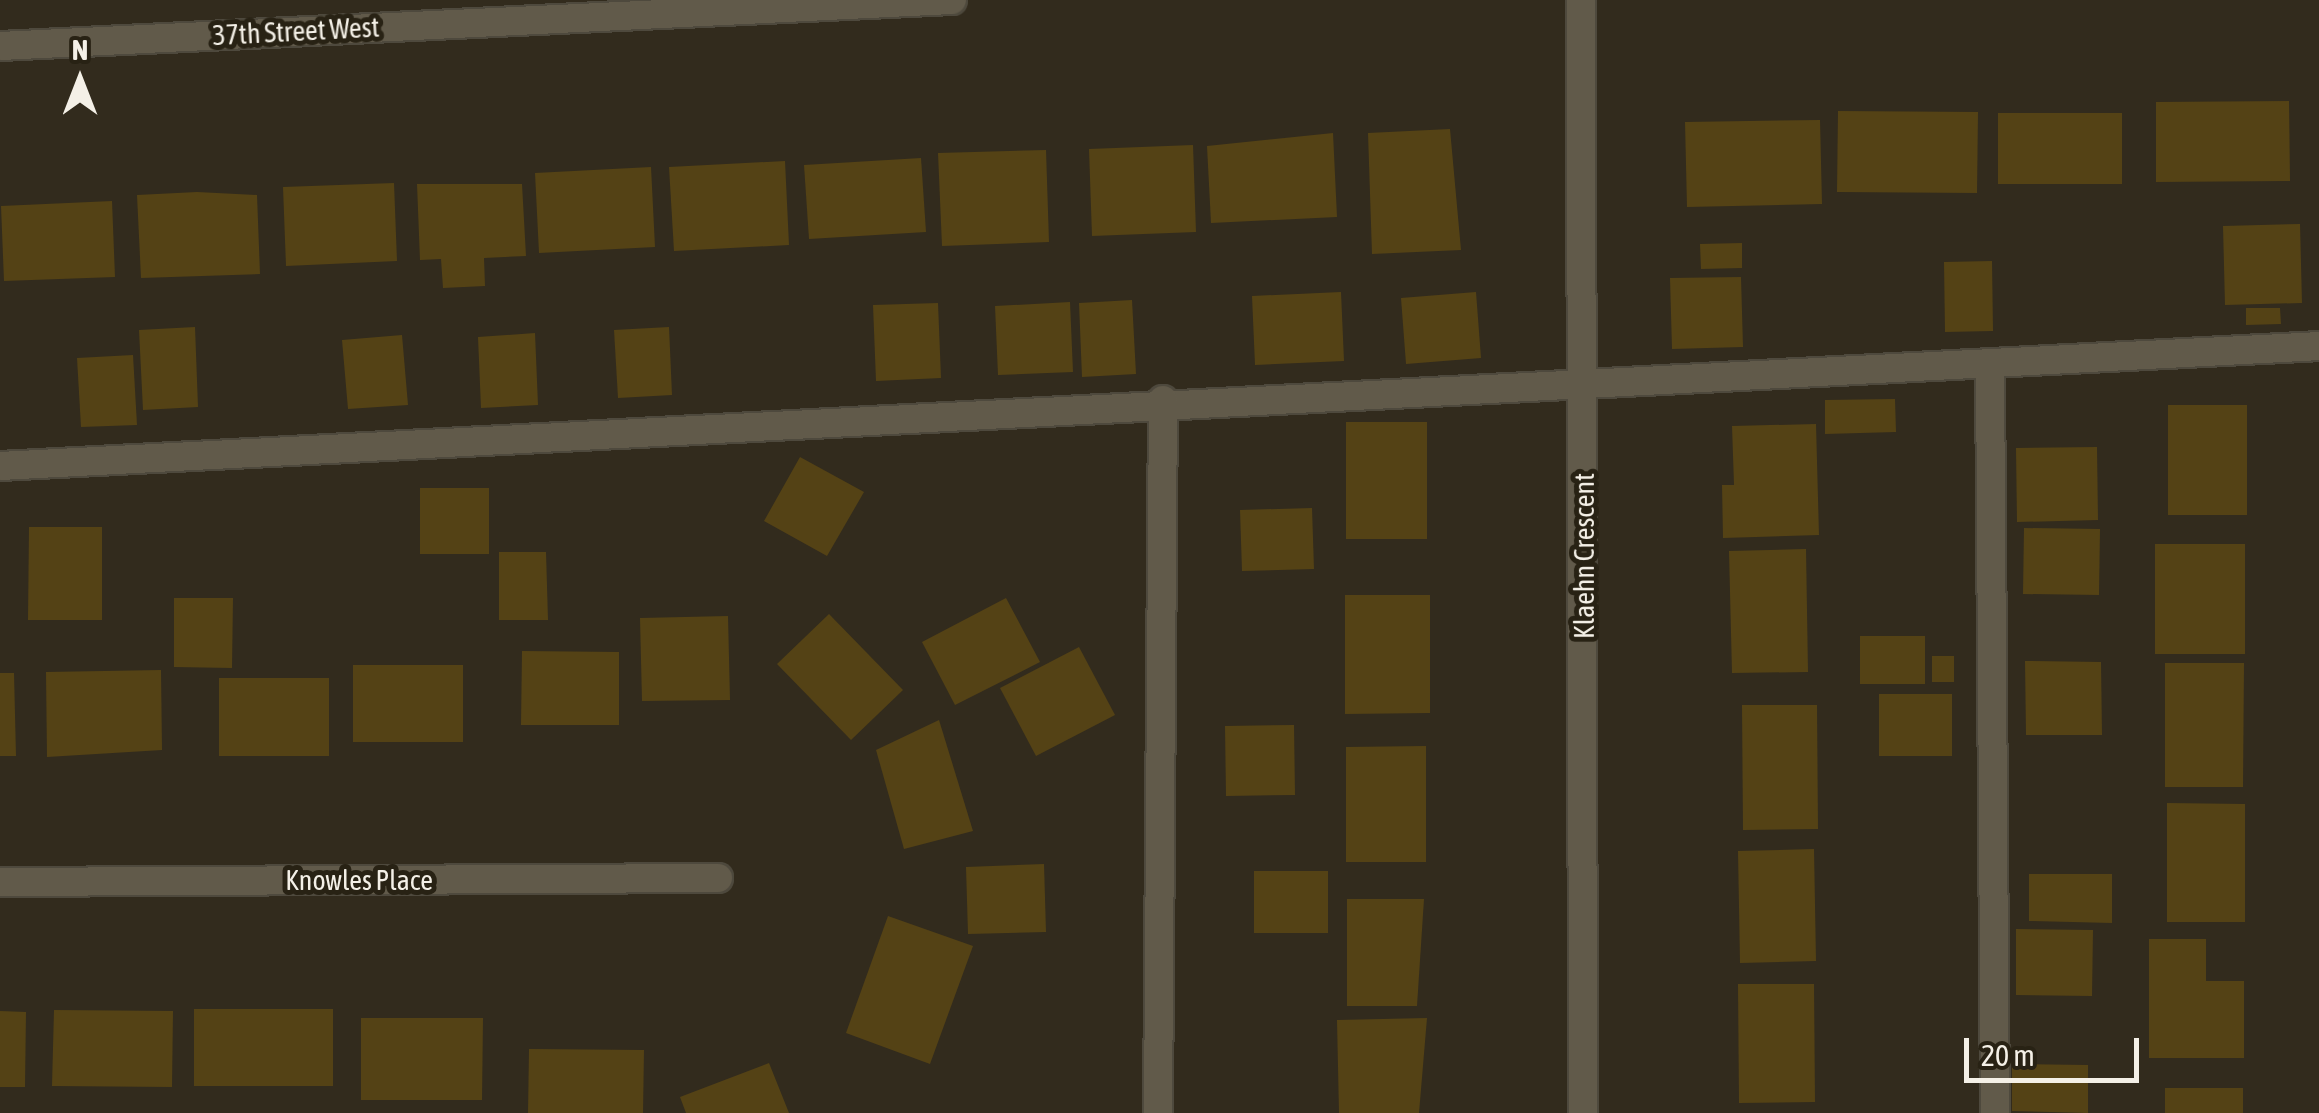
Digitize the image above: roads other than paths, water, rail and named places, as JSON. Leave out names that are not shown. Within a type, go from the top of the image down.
[{"type":"street","name":"37th Street West","points":[[0,46],[952,0]]},
{"type":"street","name":"Klaehn Crescent","points":[[1581,0],[1585,385],[1583,1113]]},
{"type":"street","points":[[0,466],[1163,400],[1585,385],[2319,346]]},
{"type":"street","points":[[1990,365],[1995,1113]]},
{"type":"street","points":[[1158,1113],[1163,400]]},
{"type":"street","name":"Knowles Place","points":[[0,882],[718,878]]}]
